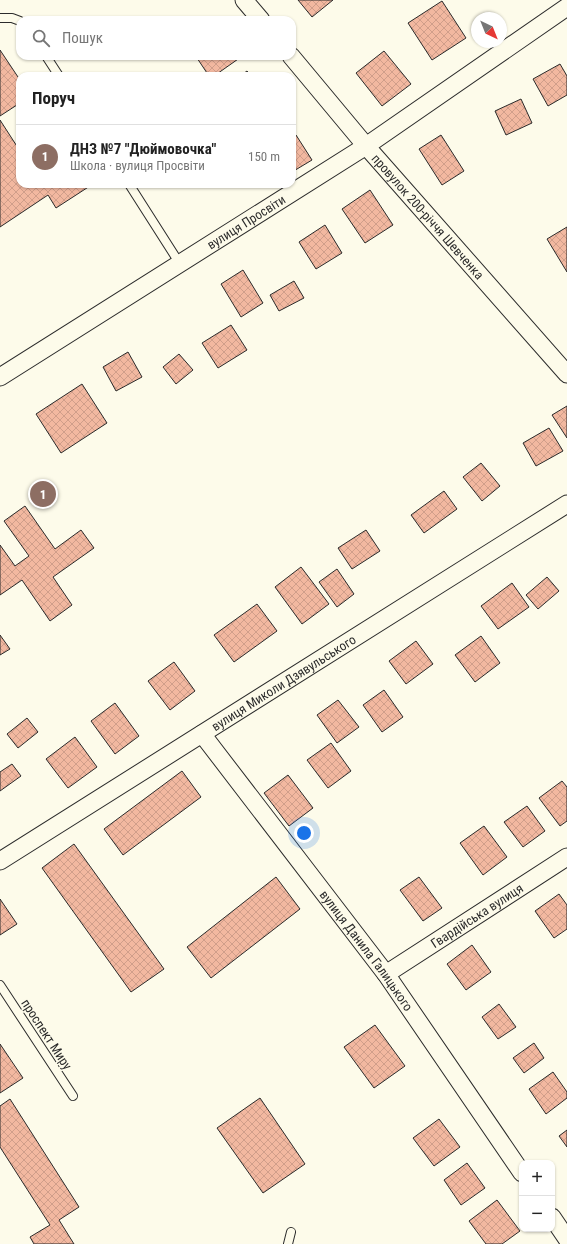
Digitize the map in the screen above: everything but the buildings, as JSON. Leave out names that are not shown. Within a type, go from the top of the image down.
[{"type":"street","points":[[244,0],[258,16]]},
{"type":"street","name":"вулиця Просвіти","points":[[0,377],[366,146],[567,7]]},
{"type":"street","name":"провулок 200-річчя Шевченка","points":[[294,60],[366,146],[567,374]]},
{"type":"street","name":"вулиця Миколи Дзявульського","points":[[1,859],[567,504]]},
{"type":"street","name":"вулиця Данила Галицького","points":[[202,734],[386,974],[519,1169]]},
{"type":"street","name":"Гвардійська вулиця","points":[[386,974],[567,857]]},
{"type":"street","points":[[555,1221],[567,1239]]},
{"type":"lane","points":[[0,18],[16,20]]},
{"type":"lane","points":[[49,60],[56,72]]},
{"type":"lane","points":[[132,188],[180,264]]},
{"type":"lane","name":"проспект Миру","points":[[0,985],[73,1096]]},
{"type":"lane","points":[[288,1244],[291,1232]]},
{"type":"place","name":"ДНЗ №7 \"Дюймовочка\"","points":[[43,494]]}]
